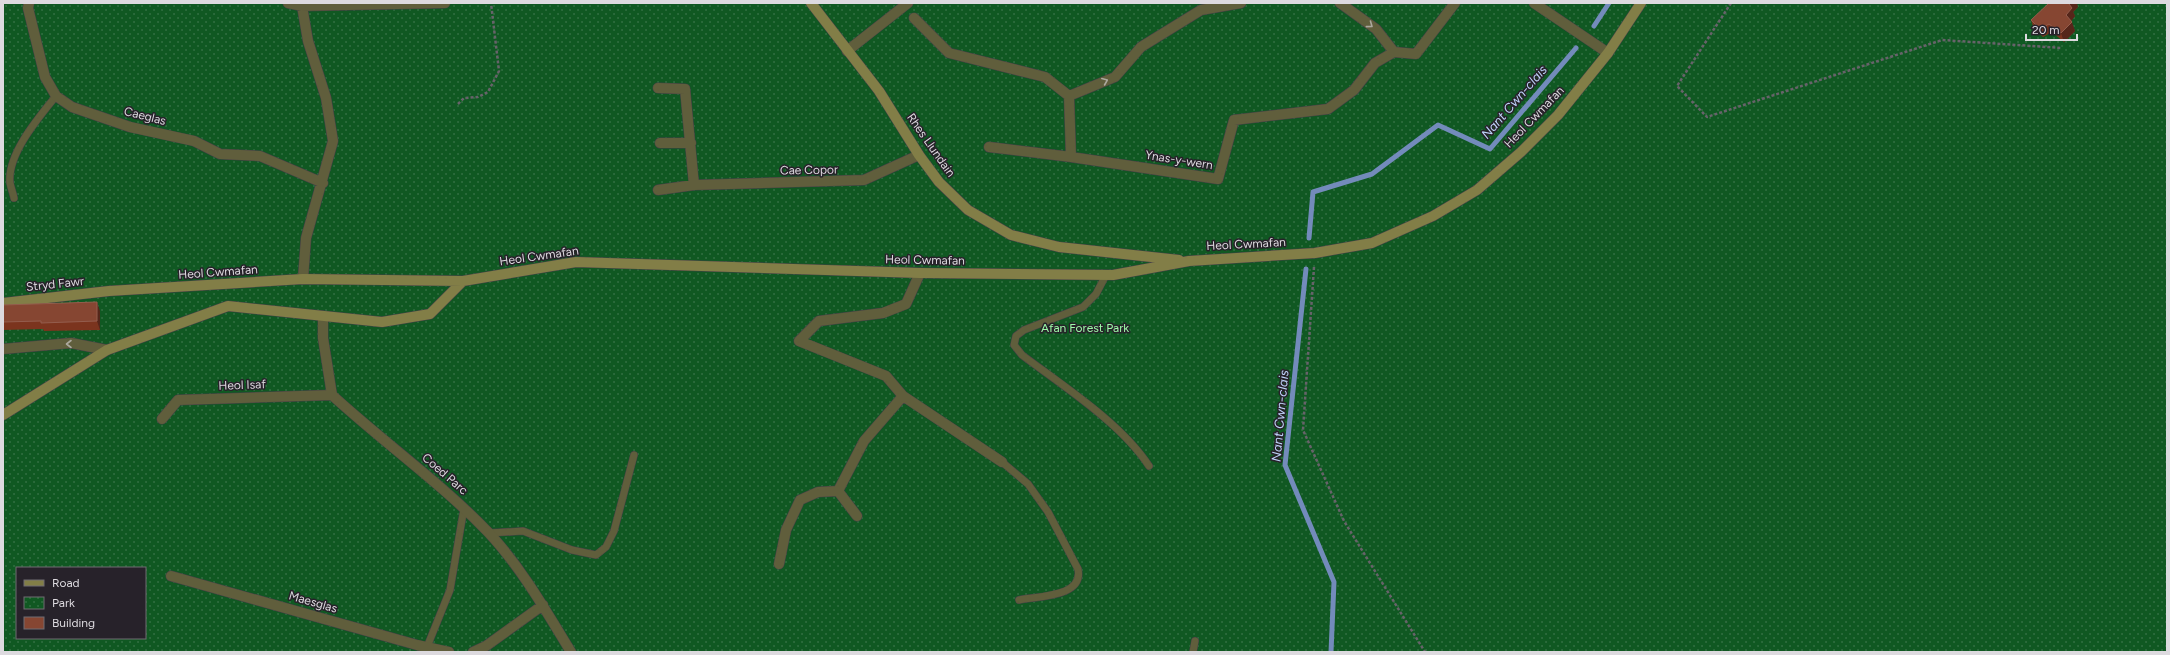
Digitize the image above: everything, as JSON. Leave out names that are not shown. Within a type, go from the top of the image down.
[{"type":"main road","name":"Rhes Llundain","points":[[811,3],[879,91],[919,155],[939,182],[968,210],[1011,235],[1059,247],[1189,261]]},
{"type":"main road","name":"Heol Cwmafan","points":[[109,291],[303,279],[463,281],[576,262],[920,273],[1106,275],[1189,261],[1315,253],[1372,243],[1433,216],[1477,190],[1521,152],[1558,115],[1608,53],[1641,3]]},
{"type":"main road","points":[[3,415],[107,350],[228,306],[382,322],[430,314],[463,281]]},
{"type":"main road","name":"Stryd Fawr","points":[[3,303],[109,291]]},
{"type":"street","name":"Caeglas","points":[[30,3],[28,8],[45,77],[56,96],[72,107],[130,127],[194,141],[220,154],[260,156],[322,183]]},
{"type":"street","points":[[288,3],[302,6],[445,3]]},
{"type":"street","points":[[847,51],[908,3]]},
{"type":"street","points":[[1069,96],[1115,77],[1141,47],[1201,10],[1241,3]]},
{"type":"street","points":[[1340,3],[1376,30],[1394,52],[1416,54],[1454,3]]},
{"type":"street","points":[[1534,3],[1608,53]]},
{"type":"street","points":[[302,6],[308,42],[326,98],[333,141],[306,238],[303,279]]},
{"type":"street","points":[[914,18],[949,54],[1045,77],[1069,96],[1071,157],[989,147]]},
{"type":"street","name":"Ynas-y-wern","points":[[1071,157],[1218,179],[1234,120],[1328,109],[1354,90],[1375,63],[1394,52]]},
{"type":"street","points":[[658,88],[685,89],[694,185]]},
{"type":"street","points":[[660,143],[691,143]]},
{"type":"street","name":"Cae Copor","points":[[658,190],[694,185],[864,180],[919,155]]},
{"type":"street","points":[[920,273],[906,304],[883,313],[819,321],[799,341],[886,376],[903,396],[1002,462]]},
{"type":"street","points":[[323,316],[324,338],[332,395]]},
{"type":"street","points":[[3,349],[71,343],[107,350]]},
{"type":"street","name":"Heol Isaf","points":[[162,419],[178,400],[332,395]]},
{"type":"street","name":"Coed Parc","points":[[332,395],[447,491],[489,533],[517,567],[543,605],[571,652]]},
{"type":"street","points":[[838,491],[864,441],[903,396]]},
{"type":"street","points":[[838,491],[857,516]]},
{"type":"street","points":[[779,564],[786,530],[800,500],[818,492],[838,491]]},
{"type":"street","name":"Maesglas","points":[[171,576],[449,652]]},
{"type":"street","points":[[473,652],[486,646],[543,605]]},
{"type":"lane","points":[[14,198],[10,182],[12,164],[36,122],[56,96]]},
{"type":"lane","points":[[1106,275],[1096,294],[1082,307],[1024,330],[1016,336],[1014,345],[1022,355],[1121,433],[1149,466]]},
{"type":"lane","points":[[489,533],[523,531],[572,550],[596,555],[606,547],[614,531],[634,455]]},
{"type":"lane","points":[[1002,462],[1028,484],[1048,512],[1078,569],[1080,577],[1077,584],[1070,590],[1019,600]]},
{"type":"lane","points":[[427,647],[450,590],[463,514],[466,510]]},
{"type":"lane","points":[[1193,652],[1195,641]]},
{"type":"path","points":[[458,104],[464,98],[478,97],[488,92],[498,71],[491,3]]},
{"type":"path","points":[[1731,3],[1676,86],[1707,117],[1942,40],[2062,48]]},
{"type":"path","points":[[1315,253],[1303,430],[1344,521],[1425,652]]},
{"type":"green space","name":"Afan Forest Park","points":[[3,3],[2167,3],[2167,652],[3,652]]},
{"type":"building","points":[[2049,3],[2070,3],[2069,4],[2072,8],[2066,15],[2072,22],[2061,33],[2049,24],[2040,29],[2031,20]]},
{"type":"building","points":[[97,302],[97,321],[41,323],[41,321],[3,322],[3,305]]},
{"type":"waterway","name":"Nant Cwn-clais","points":[[1594,26],[1609,3]]},
{"type":"waterway","name":"Nant Cwn-clais","points":[[1309,238],[1313,192],[1372,174],[1438,125],[1490,149],[1576,48]]},
{"type":"waterway","name":"Nant Cwn-clais","points":[[1306,269],[1285,465],[1334,582],[1331,652]]}]
